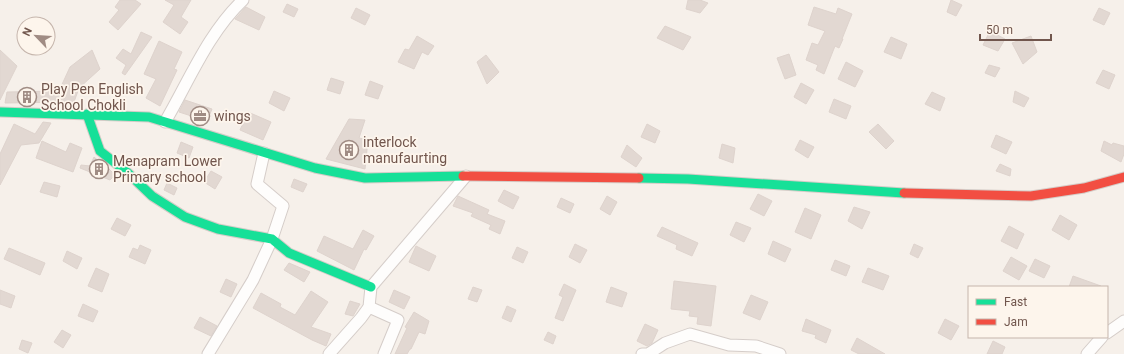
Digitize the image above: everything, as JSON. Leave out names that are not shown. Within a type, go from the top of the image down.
[{"type":"street","points":[[165,122],[199,60],[227,15],[243,0]]},
{"type":"street","points":[[0,112],[149,117],[315,168],[365,178],[466,176],[688,179],[882,192],[1031,196],[1084,188],[1124,177]]},
{"type":"street","points":[[87,114],[100,150],[128,173],[152,196],[185,217],[218,229],[272,239],[289,253],[371,287]]},
{"type":"street","points":[[208,354],[253,280],[272,239],[283,206],[257,184],[264,153]]},
{"type":"street","points":[[329,354],[369,307],[371,287],[466,176]]},
{"type":"street","points":[[369,307],[398,320],[384,354]]},
{"type":"street","points":[[1108,332],[1124,321]]},
{"type":"street","points":[[642,354],[648,354],[665,343],[690,334],[729,345],[756,346],[780,354]]},
{"type":"street","points":[[1087,354],[1101,338]]},
{"type":"building","points":[[120,0],[135,0],[141,4],[118,30],[109,22],[119,10],[115,7]]},
{"type":"building","points":[[165,0],[191,0],[181,17],[188,22],[180,34],[163,22],[174,5]]},
{"type":"building","points":[[688,0],[700,0],[708,3],[700,13],[686,9]]},
{"type":"building","points":[[951,0],[962,5],[956,16],[947,12]]},
{"type":"building","points":[[287,4],[298,9],[294,17],[283,12]]},
{"type":"building","points":[[246,7],[265,17],[259,30],[235,19]]},
{"type":"building","points":[[814,7],[836,14],[838,8],[852,14],[839,48],[835,46],[824,74],[816,70],[818,65],[806,60],[812,43],[818,45],[825,31],[808,25]]},
{"type":"building","points":[[356,8],[370,15],[365,25],[351,18]]},
{"type":"building","points":[[1099,8],[1110,13],[1104,25],[1093,20]]},
{"type":"building","points":[[665,26],[691,37],[683,50],[657,38]]},
{"type":"building","points":[[990,31],[1005,39],[998,51],[983,45]]},
{"type":"building","points":[[141,32],[152,37],[125,75],[122,73],[126,65],[116,58],[123,49],[131,54]]},
{"type":"building","points":[[417,36],[434,46],[428,55],[422,52],[414,69],[398,62],[405,49],[409,50]]},
{"type":"building","points":[[1031,36],[1037,52],[1023,64],[1012,43]]},
{"type":"building","points":[[891,37],[907,44],[901,59],[884,52]]},
{"type":"building","points":[[159,41],[182,52],[174,69],[177,70],[160,106],[146,98],[156,79],[144,74]]},
{"type":"building","points":[[0,50],[17,66],[0,100]]},
{"type":"building","points":[[92,50],[100,69],[79,88],[74,102],[5,103],[7,92],[59,91],[70,67]]},
{"type":"building","points":[[789,54],[796,75],[785,79],[777,58]]},
{"type":"building","points":[[486,55],[499,72],[487,84],[477,62]]},
{"type":"building","points":[[846,62],[863,71],[855,87],[838,79]]},
{"type":"building","points":[[989,65],[1000,68],[995,77],[985,73]]},
{"type":"building","points":[[1103,70],[1115,75],[1109,89],[1096,83]]},
{"type":"building","points":[[331,78],[344,82],[340,94],[327,90]]},
{"type":"building","points":[[370,81],[383,86],[378,99],[365,95]]},
{"type":"building","points":[[801,83],[814,90],[806,104],[794,97]]},
{"type":"building","points":[[274,91],[290,98],[284,111],[269,103]]},
{"type":"building","points":[[1015,91],[1029,98],[1024,107],[1013,102]]},
{"type":"building","points":[[932,92],[945,98],[940,111],[925,104]]},
{"type":"building","points":[[834,99],[851,106],[846,119],[829,112]]},
{"type":"building","name":"wings","points":[[185,100],[212,109],[207,121],[179,112]]},
{"type":"building","points":[[248,112],[271,122],[263,140],[240,130]]},
{"type":"building","name":"interlock manufaurting","points":[[349,119],[365,120],[359,138],[368,140],[365,169],[326,159]]},
{"type":"building","points":[[43,122],[51,123],[39,143],[21,145],[0,185],[0,154],[14,124],[35,134]]},
{"type":"building","points":[[647,124],[660,131],[655,143],[641,137]]},
{"type":"building","points":[[878,124],[894,141],[886,149],[869,132]]},
{"type":"building","points":[[996,135],[1012,142],[1006,154],[991,147]]},
{"type":"building","points":[[800,140],[814,147],[808,158],[795,150]]},
{"type":"building","points":[[42,141],[66,152],[70,143],[82,148],[73,172],[36,158]]},
{"type":"building","points":[[1104,141],[1112,145],[1113,143],[1124,146],[1124,154],[1121,162],[1101,151]]},
{"type":"building","points":[[181,142],[193,147],[189,158],[177,153]]},
{"type":"building","points":[[722,144],[735,148],[733,163],[719,158]]},
{"type":"building","points":[[627,145],[642,158],[636,167],[621,157]]},
{"type":"building","name":"Menapram Lower Primary school","points":[[94,157],[102,164],[100,168],[109,169],[115,175],[110,180],[80,168],[81,165],[90,166]]},
{"type":"building","points":[[1000,164],[1011,169],[1010,176],[996,171]]},
{"type":"building","points":[[211,171],[222,177],[215,189],[204,182]]},
{"type":"building","points":[[294,179],[307,184],[303,192],[291,187]]},
{"type":"building","points":[[44,182],[60,186],[57,197],[40,192]]},
{"type":"building","points":[[167,183],[177,188],[174,195],[164,190]]},
{"type":"building","points":[[504,190],[519,197],[513,209],[498,201]]},
{"type":"building","points":[[758,194],[772,201],[764,216],[750,209]]},
{"type":"building","points":[[458,196],[489,210],[487,214],[505,221],[500,234],[489,229],[491,225],[471,216],[473,213],[453,206]]},
{"type":"building","points":[[607,196],[617,202],[610,215],[600,209]]},
{"type":"building","points":[[561,198],[574,204],[570,213],[557,207]]},
{"type":"building","points":[[854,207],[870,212],[862,229],[848,221]]},
{"type":"building","points":[[805,208],[821,215],[811,239],[795,232]]},
{"type":"building","points":[[1060,215],[1077,225],[1069,240],[1052,230]]},
{"type":"building","points":[[117,218],[131,225],[125,236],[111,229]]},
{"type":"building","points":[[736,222],[751,228],[744,242],[730,235]]},
{"type":"building","points":[[1009,226],[1024,234],[1017,249],[1001,241]]},
{"type":"building","points":[[662,227],[698,243],[692,256],[676,249],[677,245],[657,236]]},
{"type":"building","points":[[363,230],[374,236],[366,250],[364,249],[354,270],[317,251],[324,236],[353,249]]},
{"type":"building","points":[[773,241],[791,249],[785,262],[768,254]]},
{"type":"building","points":[[575,244],[587,250],[580,263],[569,257]]},
{"type":"building","points":[[914,244],[923,248],[918,258],[910,254]]},
{"type":"building","points":[[140,245],[151,250],[145,264],[129,257],[133,248],[138,250]]},
{"type":"building","points":[[416,246],[436,256],[429,271],[409,262]]},
{"type":"building","points":[[517,247],[528,252],[523,263],[512,258]]},
{"type":"building","points":[[9,248],[45,263],[40,275],[4,259]]},
{"type":"building","points":[[67,251],[82,258],[77,269],[63,261]]},
{"type":"building","points":[[1011,257],[1027,266],[1019,280],[1003,271]]},
{"type":"building","points":[[1035,259],[1050,266],[1044,278],[1029,271]]},
{"type":"building","points":[[835,260],[850,266],[846,276],[831,270]]},
{"type":"building","points":[[289,263],[310,272],[304,282],[284,270]]},
{"type":"building","points":[[96,268],[109,274],[102,292],[88,286]]},
{"type":"building","points":[[868,268],[889,276],[883,290],[862,282]]},
{"type":"building","points":[[1073,276],[1101,286],[1069,286]]},
{"type":"building","points":[[226,279],[237,284],[231,297],[220,292]]},
{"type":"building","points":[[674,281],[716,286],[711,326],[697,324],[698,317],[689,316],[690,311],[671,309]]},
{"type":"building","points":[[564,284],[576,290],[563,321],[555,318],[563,297],[559,295]]},
{"type":"building","points":[[473,287],[482,290],[477,302],[468,299]]},
{"type":"building","points":[[611,287],[627,293],[622,307],[606,302]]},
{"type":"building","points":[[0,290],[15,296],[11,308],[0,304]]},
{"type":"building","points":[[394,290],[410,297],[404,309],[389,302]]},
{"type":"building","points":[[311,291],[328,302],[311,327],[331,334],[326,346],[253,308],[261,293],[281,304],[280,307],[295,315]]},
{"type":"building","points":[[751,295],[768,302],[760,320],[743,313]]},
{"type":"building","points":[[350,301],[360,304],[353,316],[345,314]]},
{"type":"building","points":[[83,304],[98,311],[93,322],[78,316]]},
{"type":"building","points":[[507,306],[516,310],[511,322],[502,318]]},
{"type":"building","points":[[414,312],[429,321],[425,334],[419,332],[407,354],[395,354],[407,328],[405,327]]},
{"type":"building","points":[[200,317],[217,326],[211,336],[194,328]]},
{"type":"building","points":[[806,319],[831,330],[826,343],[815,338],[816,335],[802,331]]},
{"type":"building","points":[[945,319],[959,326],[951,340],[938,333]]},
{"type":"building","points":[[645,324],[658,330],[652,343],[647,346],[637,341]]},
{"type":"building","points":[[62,330],[71,335],[63,348],[54,342]]},
{"type":"building","points":[[548,332],[556,336],[553,344],[544,340]]},
{"type":"building","points":[[857,338],[885,354],[859,354],[851,350]]},
{"type":"building","points":[[22,340],[32,343],[28,353],[19,349]]},
{"type":"building","points":[[993,341],[1005,347],[1002,354],[987,354]]},
{"type":"traffic: fast","points":[[0,112],[149,117],[315,168],[365,178],[463,176]]},
{"type":"traffic: fast","points":[[87,114],[100,151],[128,173],[152,196],[185,217],[218,229],[272,239],[289,253],[371,287]]},
{"type":"traffic: fast","points":[[639,178],[688,179],[904,193]]},
{"type":"traffic: jam","points":[[463,176],[639,178]]},
{"type":"traffic: jam","points":[[904,193],[1031,196],[1084,188],[1124,177]]},
{"type":"place","name":"Play Pen English School Chokli","points":[[27,97]]},
{"type":"place","name":"wings","points":[[200,116]]},
{"type":"place","name":"interlock manufaurting","points":[[349,150]]},
{"type":"place","name":"Menapram Lower Primary school","points":[[99,169]]}]
